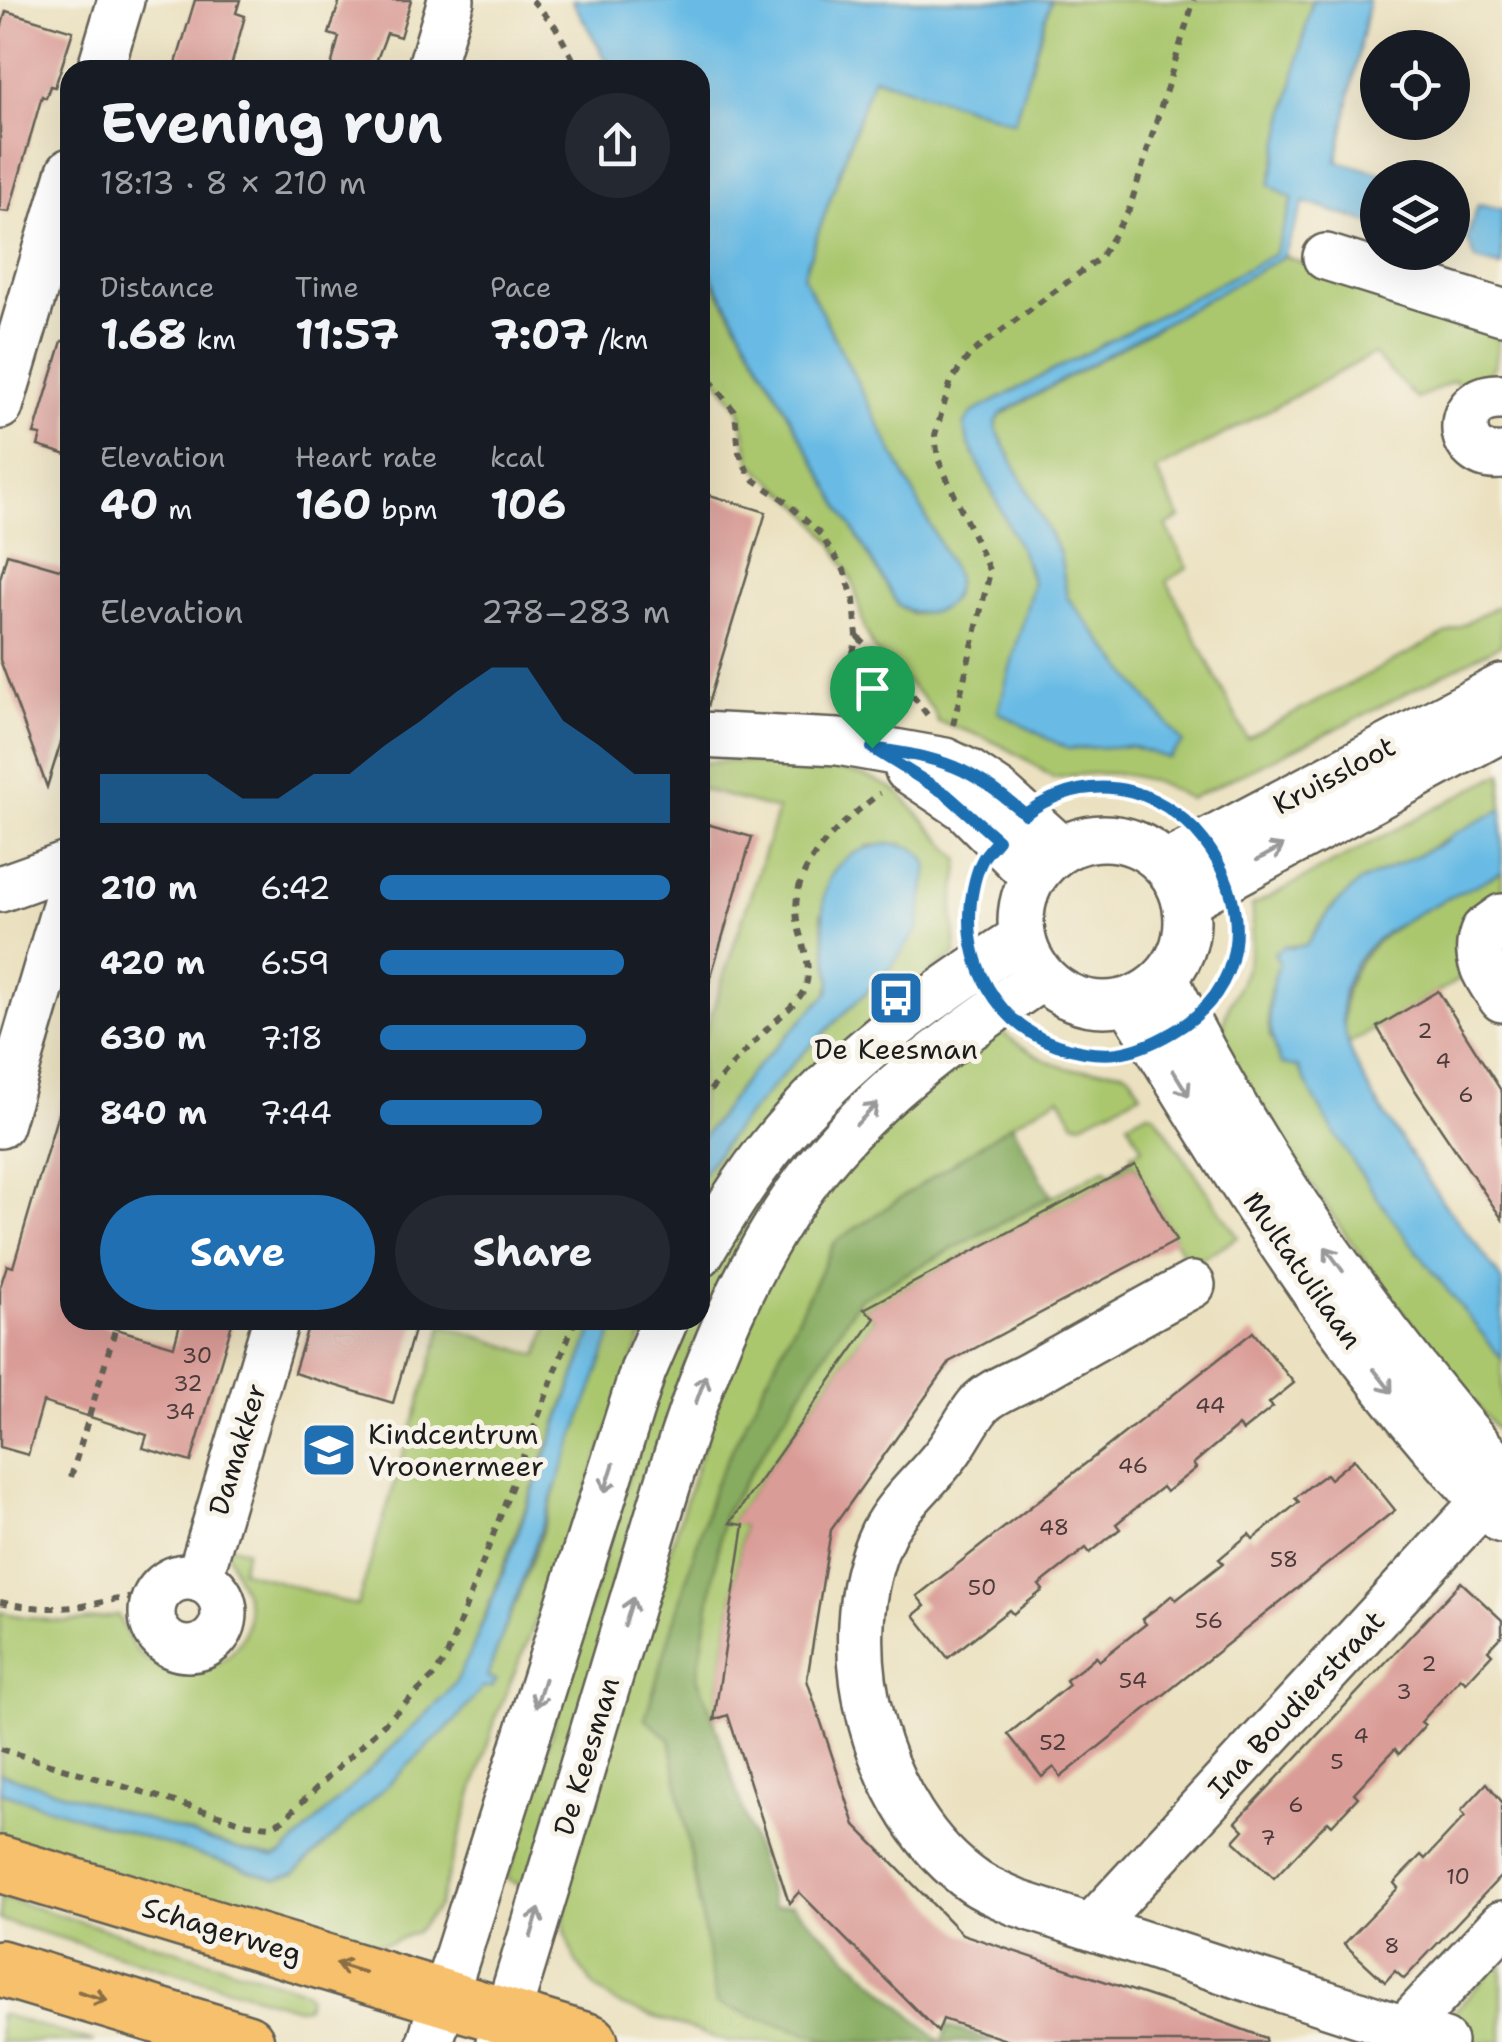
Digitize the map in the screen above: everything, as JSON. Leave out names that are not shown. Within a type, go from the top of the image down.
[{"type":"main road","name":"Schagerweg","points":[[0,1864],[437,2020],[590,2042]]},
{"type":"main road","points":[[0,1968],[246,2042]]},
{"type":"street","points":[[103,60],[121,0]]},
{"type":"street","points":[[433,60],[451,0]]},
{"type":"street","points":[[0,406],[60,205]]},
{"type":"street","points":[[1326,257],[1502,312]]},
{"type":"street","points":[[1502,396],[1482,399],[1474,405],[1468,412],[1465,432],[1474,450],[1502,456]]},
{"type":"street","name":"Kruissloot","points":[[1176,882],[1502,687]]},
{"type":"street","name":"Kruissloot","points":[[1217,860],[1502,729]]},
{"type":"street","points":[[710,735],[805,739],[869,761],[1011,826],[1047,862]]},
{"type":"street","points":[[1088,840],[1127,842],[1176,882],[1187,921],[1184,941],[1177,961],[1147,989],[1110,1005],[1064,995],[1041,978],[1021,938],[1024,894],[1047,862],[1088,840]]},
{"type":"street","points":[[0,889],[60,868]]},
{"type":"street","points":[[1502,917],[1484,930],[1479,953],[1485,973],[1502,999]]},
{"type":"street","points":[[0,1125],[60,923]]},
{"type":"street","points":[[710,1237],[741,1186],[794,1119],[848,1065],[908,1016],[1021,938]]},
{"type":"street","name":"De Keesman","points":[[503,2029],[669,1482],[715,1348],[748,1275],[799,1190],[842,1140],[904,1078],[1041,978]]},
{"type":"street","name":"Multatulilaan","points":[[1147,989],[1171,1033],[1334,1260],[1463,1429],[1497,1494]]},
{"type":"street","points":[[1192,1285],[981,1402],[948,1452],[884,1531],[870,1572],[860,1634],[864,1697],[882,1758],[913,1818],[976,1883],[1017,1903],[1424,2036],[1502,1924]]},
{"type":"street","name":"Damakker","points":[[199,1579],[273,1330]]},
{"type":"street","points":[[437,2020],[643,1370],[661,1330]]},
{"type":"street","name":"Ina Boudierstraat","points":[[1092,1926],[1497,1494]]},
{"type":"street","points":[[178,1578],[199,1579],[218,1594],[224,1618],[213,1640],[191,1650],[167,1643],[152,1624],[154,1599],[178,1578]]},
{"type":"path","points":[[532,0],[555,26],[574,60]]},
{"type":"path","points":[[952,729],[990,572],[938,459],[935,435],[941,407],[950,381],[970,354],[1100,258],[1116,233],[1129,210],[1194,0]]},
{"type":"path","points":[[710,379],[735,412],[742,462],[750,477],[793,507],[819,533],[836,555],[851,587],[858,636],[844,691],[869,761],[834,832],[809,862],[798,890],[798,923],[808,967],[803,992],[710,1090]]},
{"type":"path","points":[[858,636],[932,722]]},
{"type":"path","points":[[1093,789],[1123,790],[1152,797],[1188,820],[1217,860],[1236,907],[1232,952],[1220,986],[1171,1033],[1135,1052],[1067,1048],[1030,1034],[1000,1006],[977,966],[970,936],[972,894],[984,857],[1011,826],[1048,797],[1093,789]]},
{"type":"path","points":[[71,1478],[115,1330]]},
{"type":"path","points":[[0,1749],[248,1824],[271,1826],[283,1820],[434,1676],[447,1656],[571,1330]]},
{"type":"path","points":[[0,1602],[24,1607],[65,1607],[134,1595],[154,1599]]},
{"type":"green space","points":[[1051,0],[1312,0],[1270,185],[1293,199],[1275,254],[972,413],[1033,584],[1028,608],[1108,746],[1130,746],[1168,758],[1182,743],[1067,597],[1060,554],[996,423],[1001,415],[1284,256],[1482,325],[1496,332],[1497,353],[1492,370],[1464,396],[1455,380],[1417,399],[1373,354],[1156,471],[1180,518],[1166,526],[1188,568],[1167,581],[1247,738],[1502,604],[1502,644],[1189,799],[1155,782],[1123,775],[1053,778],[998,744],[938,722],[922,697],[874,649],[854,585],[835,547],[807,511],[751,463],[740,410],[710,369],[710,286],[714,283],[898,605],[912,614],[931,612],[956,576],[803,276],[873,77],[1014,122]]},
{"type":"green space","points":[[710,762],[796,764],[862,775],[900,794],[960,860],[953,909],[956,954],[935,969],[710,1209],[710,1163],[736,1128],[795,1061],[889,970],[902,950],[903,844],[867,846],[821,914],[831,982],[826,998],[749,1075],[710,1128],[710,1018],[778,810],[710,792]]},
{"type":"green space","points":[[1502,773],[1502,809],[1355,889],[1333,906],[1306,945],[1291,946],[1274,978],[1268,1012],[1270,1037],[1298,1066],[1332,1128],[1408,1238],[1502,1359],[1502,1436],[1409,1320],[1322,1201],[1237,1068],[1223,1028],[1249,959],[1252,906]]},
{"type":"green space","points":[[1502,872],[1502,901],[1470,973],[1347,1045],[1343,1009],[1350,979],[1365,954],[1413,916]]},
{"type":"green space","points":[[956,999],[965,1016],[787,1193],[526,1887],[507,1880],[643,1428],[683,1330],[710,1330],[710,1271],[730,1230],[802,1128]]},
{"type":"green space","points":[[1001,1032],[1062,1067],[1128,1073],[1141,1093],[1082,1123],[1074,1122],[1060,1097],[1012,1124],[835,1242],[714,1486],[670,1739],[717,2004],[834,2042],[727,2042],[619,2005],[598,1990],[576,1962],[565,1931],[563,1903],[593,1791],[756,1281],[894,1101]]},
{"type":"green space","points":[[1154,1113],[1238,1237],[1189,1266],[1135,1165],[865,1309],[875,1318],[731,1522],[744,1525],[714,1720],[697,1677],[724,1514],[859,1299],[1106,1168],[1109,1173],[1133,1159],[1131,1154],[1142,1148],[1128,1122]]},
{"type":"green space","points":[[1012,1124],[1051,1196],[859,1299],[724,1514],[697,1677],[774,1907],[792,1905],[941,2042],[834,2042],[717,2004],[670,1739],[645,1719],[714,1486],[835,1242]]},
{"type":"green space","points":[[441,1330],[458,1330],[538,1356],[547,1330],[592,1330],[473,1647],[457,1680],[283,1854],[274,1857],[244,1851],[0,1773],[0,1612],[59,1621],[118,1615],[133,1645],[147,1660],[179,1671],[210,1667],[236,1648],[248,1617],[246,1598],[226,1544],[246,1550],[241,1570],[357,1606]]},
{"type":"green space","points":[[613,1330],[644,1330],[564,1555],[497,1714],[438,1907],[416,1932],[389,1943],[352,1947],[0,1841],[0,1792],[295,1873],[455,1721],[483,1686],[538,1544],[579,1418]]},
{"type":"green space","points":[[0,1897],[305,1990],[309,1996],[306,2007],[297,2008],[0,1920]]},
{"type":"green space","points":[[1502,1960],[1502,2042],[1472,2042],[1437,2030]]},
{"type":"green space","points":[[0,2014],[94,2042],[0,2042]]},
{"type":"green space","points":[[947,2026],[995,2042],[942,2042]]},
{"type":"water","points":[[572,0],[1051,0],[1014,122],[873,77],[803,276],[956,576],[952,598],[938,610],[919,613],[898,605],[710,273],[710,60],[606,60]]},
{"type":"water","points":[[1312,0],[1369,0],[1337,161],[1360,167],[1360,220],[1304,202],[1284,256],[1001,414],[996,423],[1060,554],[1067,597],[1183,743],[1168,758],[1130,746],[1068,749],[998,712],[1033,584],[968,442],[964,425],[972,413],[1275,254],[1293,199],[1270,185]]},
{"type":"water","points":[[1478,205],[1502,209],[1502,267],[1476,260],[1470,245],[1470,229]]},
{"type":"water","points":[[1502,809],[1502,872],[1423,910],[1380,937],[1359,958],[1347,980],[1342,1004],[1351,1051],[1374,1097],[1436,1192],[1499,1276],[1502,1359],[1366,1182],[1298,1067],[1281,1064],[1269,1014],[1279,963],[1274,952],[1287,945],[1306,945],[1334,906],[1358,883],[1447,841]]},
{"type":"water","points":[[901,845],[922,855],[928,867],[918,930],[889,970],[795,1061],[710,1163],[710,1128],[749,1075],[829,992],[825,894],[842,861],[861,850]]},
{"type":"water","points":[[592,1330],[613,1330],[487,1677],[496,1680],[492,1687],[483,1687],[455,1721],[295,1873],[276,1879],[0,1792],[0,1773],[244,1851],[274,1857],[283,1854],[443,1698],[473,1647]]},
{"type":"building","points":[[195,0],[240,0],[236,13],[245,16],[233,60],[177,60]]},
{"type":"building","points":[[340,0],[411,0],[400,37],[387,33],[377,60],[333,60],[339,37],[329,34]]},
{"type":"building","points":[[6,11],[73,31],[64,60],[60,60],[55,87],[50,86],[46,98],[42,96],[9,212],[0,211],[0,32]]},
{"type":"building","points":[[60,348],[60,453],[38,446],[41,435],[34,434]]},
{"type":"building","points":[[710,495],[766,512],[710,697]]},
{"type":"building","points":[[7,554],[60,569],[60,745],[47,787],[0,660],[0,579]]},
{"type":"building","points":[[710,825],[752,837],[710,979]]},
{"type":"building","points":[[1438,991],[1502,1092],[1502,1219],[1377,1027]]},
{"type":"building","points":[[60,1107],[60,1330],[120,1330],[174,1346],[178,1330],[230,1330],[191,1462],[143,1448],[147,1435],[43,1402],[28,1455],[0,1447],[0,1287],[7,1265],[13,1267]]},
{"type":"building","points":[[1135,1165],[1176,1241],[951,1361],[831,1530],[807,1680],[855,1825],[962,1934],[1167,2002],[1266,2038],[1266,2042],[1012,2042],[943,2019],[938,2032],[799,1892],[789,1903],[728,1715],[714,1720],[744,1525],[730,1523],[875,1318],[864,1309]]},
{"type":"building","points":[[307,1330],[414,1330],[393,1403],[294,1373]]},
{"type":"building","points":[[1253,1332],[1294,1383],[1269,1403],[1273,1407],[1243,1431],[1238,1426],[1193,1464],[1196,1468],[1166,1492],[1162,1487],[1116,1524],[1120,1529],[1090,1553],[1086,1548],[1039,1585],[1043,1590],[1013,1614],[1009,1610],[948,1658],[914,1615],[925,1606],[917,1596]]},
{"type":"building","points":[[1354,1459],[1395,1510],[1061,1777],[1054,1767],[1042,1777],[1008,1734],[1069,1685],[1066,1680],[1096,1656],[1099,1661],[1146,1624],[1142,1619],[1172,1595],[1176,1600],[1223,1563],[1219,1559],[1249,1534],[1253,1539],[1299,1502],[1295,1498],[1311,1485],[1326,1474],[1330,1479]]},
{"type":"building","points":[[1461,1582],[1502,1620],[1502,1635],[1488,1650],[1492,1654],[1466,1682],[1461,1678],[1421,1722],[1425,1725],[1399,1754],[1395,1749],[1354,1793],[1358,1797],[1332,1825],[1328,1821],[1274,1878],[1234,1841],[1244,1830],[1236,1822]]},
{"type":"building","points":[[1487,1783],[1502,1802],[1502,1875],[1404,1979],[1395,1971],[1385,1982],[1344,1944],[1398,1888],[1394,1883],[1421,1855],[1425,1859],[1465,1816],[1461,1811]]},
{"type":"place","name":"De Keesman","points":[[896,998]]},
{"type":"place","name":"Kindcentrum Vroonermeer","points":[[329,1450]]},
{"type":"route","points":[[872,748],[928,756],[957,766],[1025,814],[1059,794],[1123,790],[1152,797],[1188,820],[1207,842],[1227,877],[1236,907],[1232,952],[1220,986],[1208,1003],[1187,1024],[1135,1052],[1067,1048],[1030,1034],[1005,1013],[972,952],[972,894],[978,869],[998,840],[946,794],[872,748]]}]
